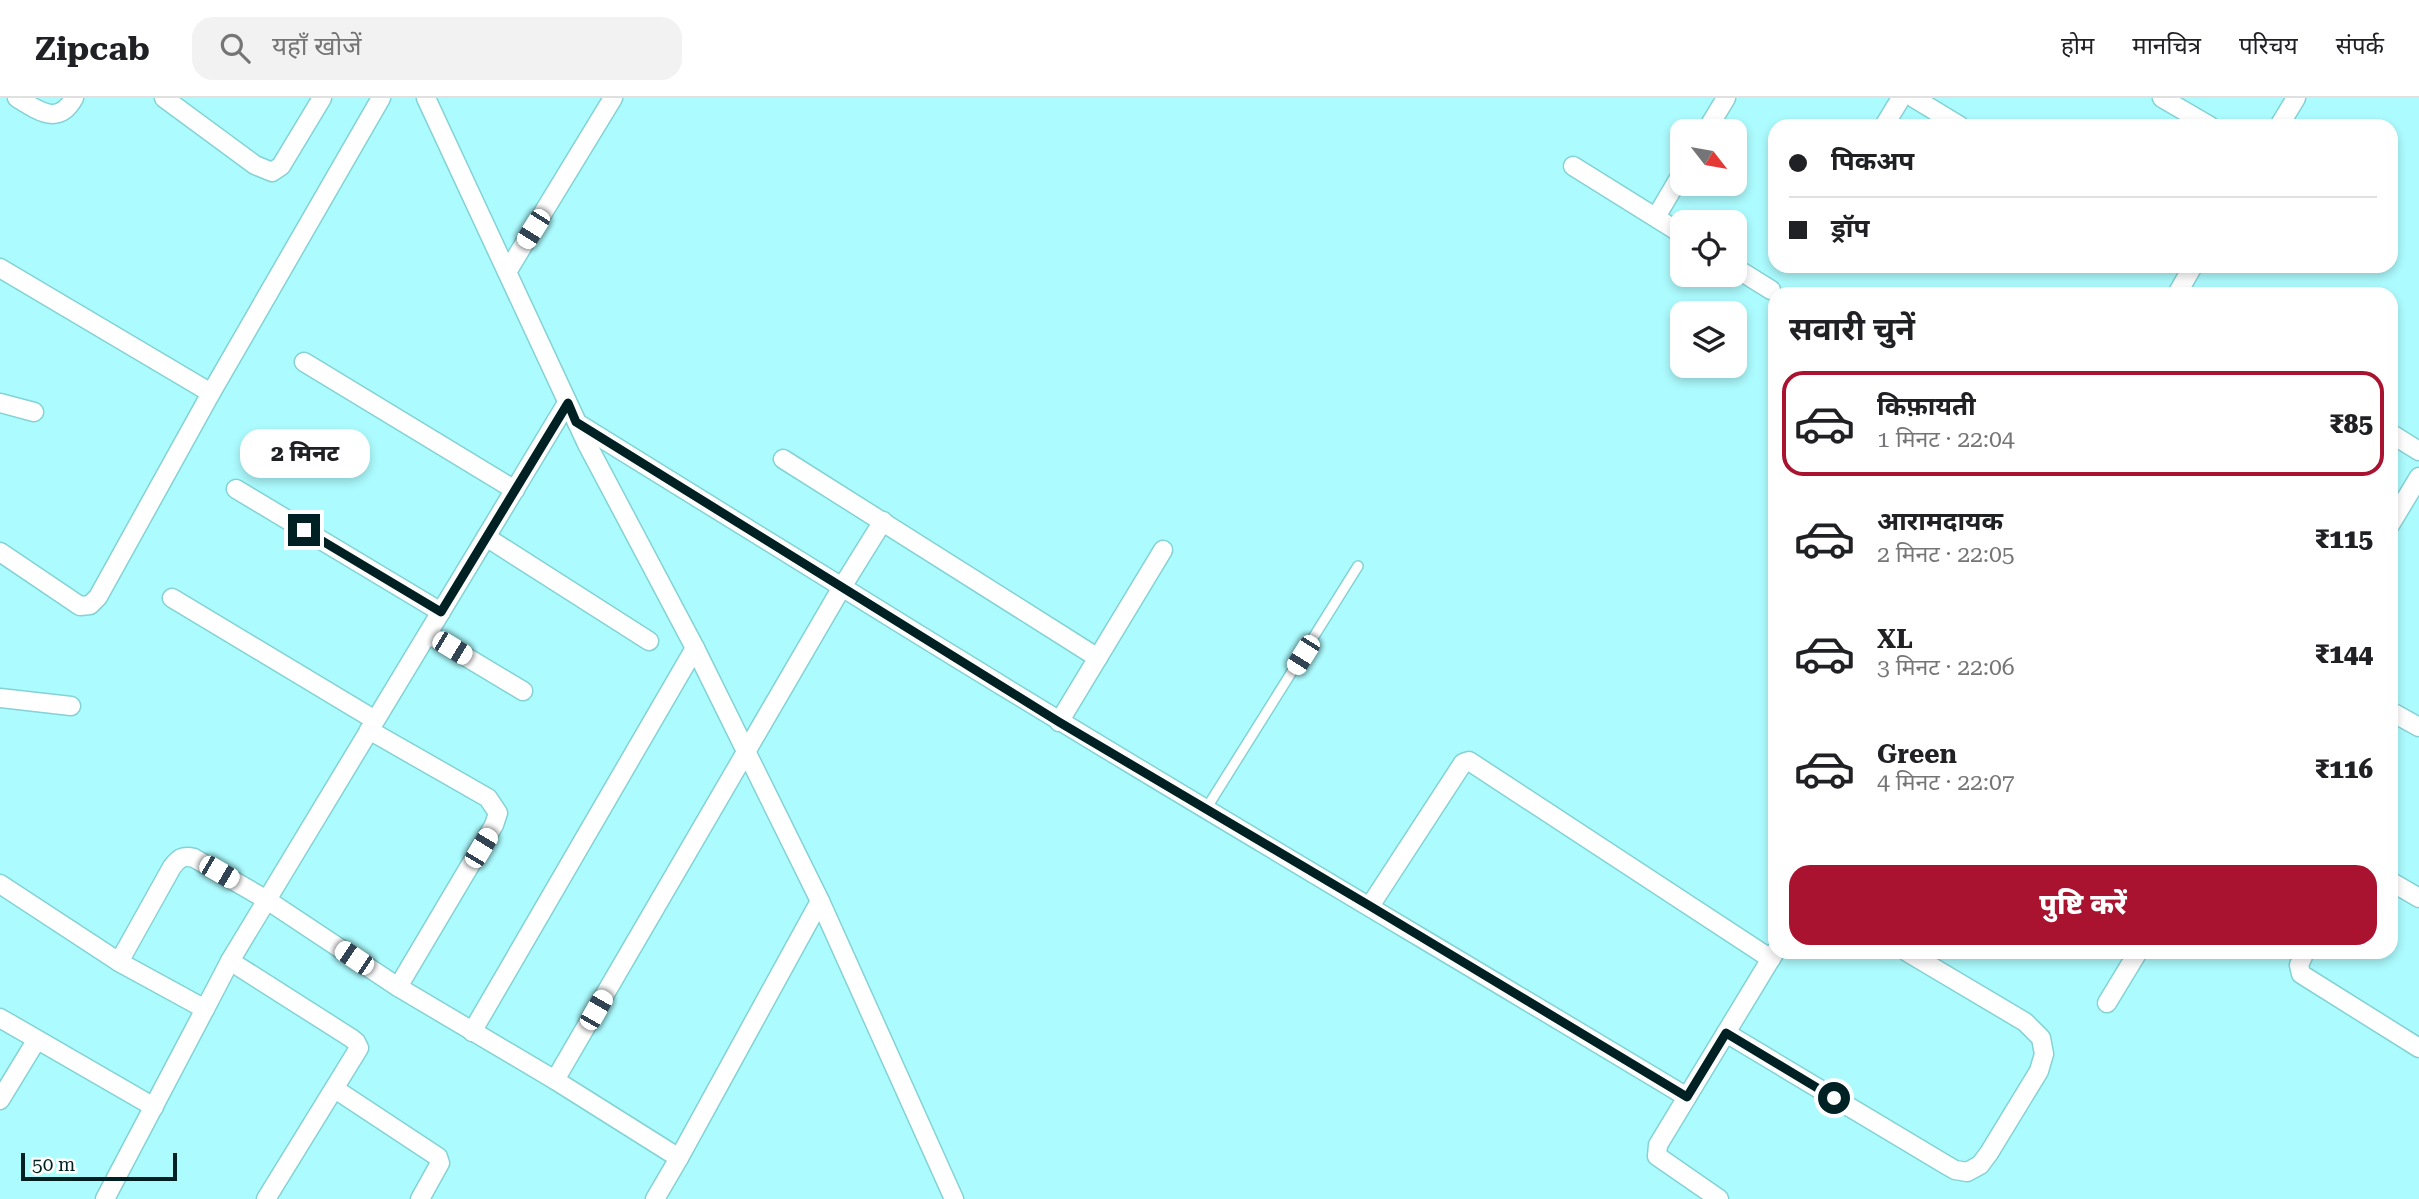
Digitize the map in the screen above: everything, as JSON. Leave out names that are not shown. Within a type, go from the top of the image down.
[{"type":"street","points":[[17,98],[55,115],[64,111],[74,98]]},
{"type":"street","points":[[164,98],[255,165],[272,172],[281,166],[322,98]]},
{"type":"street","points":[[0,552],[80,606],[90,605],[98,597],[211,393],[381,98]]},
{"type":"street","points":[[426,98],[576,422],[695,648],[820,901],[954,1199]]},
{"type":"street","points":[[507,272],[613,98]]},
{"type":"street","points":[[1713,119],[1726,98]]},
{"type":"street","points":[[1888,119],[1901,98]]},
{"type":"street","points":[[1914,98],[1948,119]]},
{"type":"street","points":[[2162,98],[2198,119]]},
{"type":"street","points":[[2282,119],[2296,98]]},
{"type":"street","points":[[1573,166],[1670,226]]},
{"type":"street","points":[[1656,217],[1670,193]]},
{"type":"street","points":[[0,268],[211,393]]},
{"type":"street","points":[[1747,275],[1768,288]]},
{"type":"street","points":[[304,362],[515,489]]},
{"type":"street","points":[[0,403],[34,412]]},
{"type":"street","points":[[105,1199],[230,961],[568,403]]},
{"type":"street","points":[[576,422],[1059,722],[1687,1097]]},
{"type":"street","points":[[2398,438],[2419,451]]},
{"type":"street","points":[[783,459],[1098,658]]},
{"type":"street","points":[[2398,512],[2419,477]]},
{"type":"street","points":[[236,489],[441,612]]},
{"type":"street","points":[[555,1080],[745,751],[883,521]]},
{"type":"street","points":[[486,537],[649,641]]},
{"type":"street","points":[[1059,722],[1163,550]]},
{"type":"street","points":[[172,598],[488,798],[498,813],[494,825],[398,987]]},
{"type":"street","points":[[428,634],[523,691]]},
{"type":"street","points":[[471,1032],[695,648]]},
{"type":"street","points":[[0,698],[71,706]]},
{"type":"street","points":[[2398,715],[2419,727]]},
{"type":"street","points":[[1370,906],[1463,763],[1469,761],[1768,952]]},
{"type":"street","points":[[120,962],[178,859],[186,856],[194,858],[267,900],[398,987],[555,1080],[679,1158]]},
{"type":"street","points":[[0,884],[120,962],[205,1009]]},
{"type":"street","points":[[2398,886],[2419,898]]},
{"type":"street","points":[[655,1199],[820,901]]},
{"type":"street","points":[[1719,1199],[1657,1156],[1658,1145],[1771,959]]},
{"type":"street","points":[[1726,1033],[1955,1170],[1967,1172],[1980,1165],[1989,1153],[2039,1070],[2044,1054],[2041,1038],[2025,1022],[1919,959]]},
{"type":"street","points":[[2107,1003],[2134,959]]},
{"type":"street","points":[[2302,959],[2299,965],[2301,974],[2419,1048]]},
{"type":"street","points":[[230,961],[356,1042],[359,1048],[266,1199]]},
{"type":"street","points":[[0,1018],[153,1107]]},
{"type":"street","points":[[0,1100],[36,1041]]},
{"type":"street","points":[[335,1088],[438,1157],[440,1163],[429,1196]]},
{"type":"lane","points":[[1206,810],[1358,566]]},
{"type":"route","points":[[304,530],[441,612],[568,403],[576,422],[1037,709],[1687,1097],[1726,1033],[1834,1098]]}]
